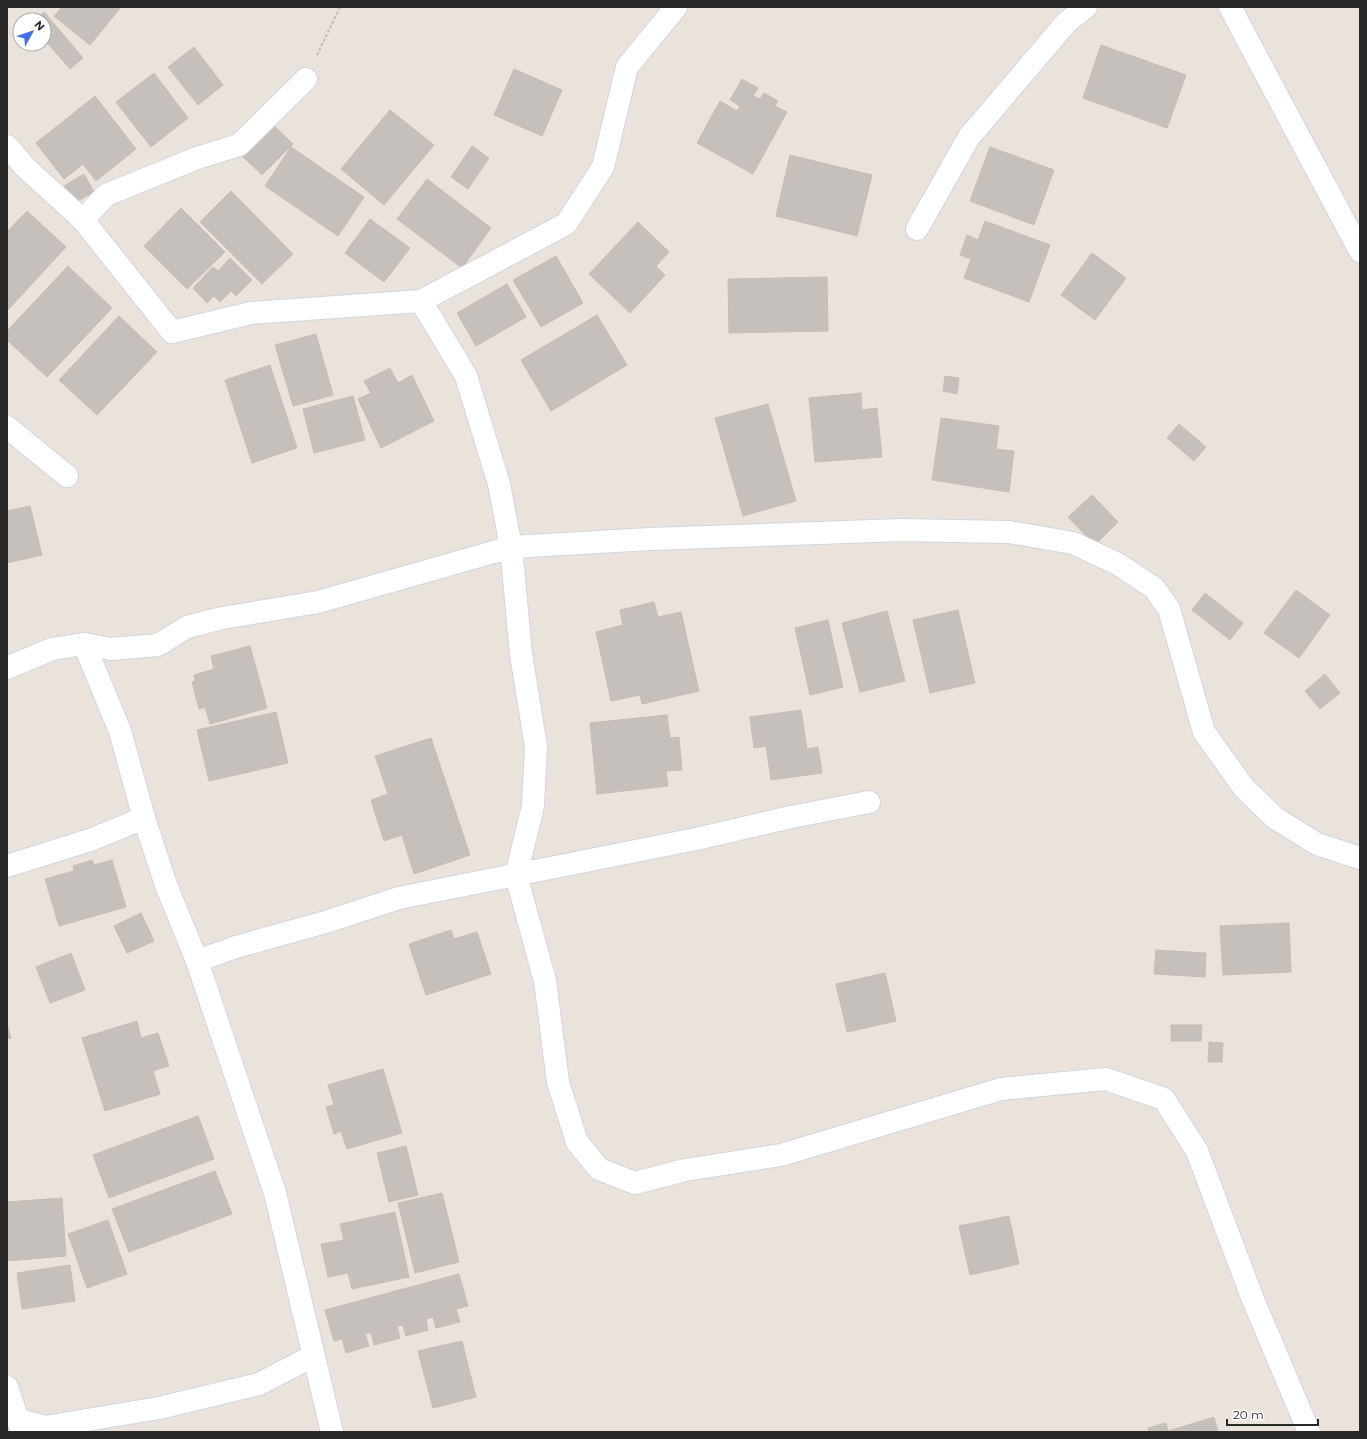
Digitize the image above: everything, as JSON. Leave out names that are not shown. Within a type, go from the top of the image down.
[{"type":"street","points":[[7,146],[25,167],[82,220],[172,332],[251,313],[421,301],[566,224],[603,167],[627,67],[676,7]]},
{"type":"street","points":[[917,229],[969,137],[1066,23],[1086,7]]},
{"type":"street","points":[[1230,7],[1360,251]]},
{"type":"street","points":[[82,220],[106,195],[197,158],[239,145],[306,79]]},
{"type":"street","points":[[421,301],[466,376],[499,484],[511,547],[520,654],[536,747],[533,806],[516,875],[544,981],[558,1082],[576,1142],[599,1169],[636,1183],[685,1170],[781,1155],[1001,1089],[1106,1079],[1164,1099],[1197,1151],[1252,1296],[1309,1432]]},
{"type":"street","points":[[7,427],[67,476]]},
{"type":"street","points":[[7,668],[52,649],[84,644],[111,649],[158,645],[187,627],[222,618],[318,602],[511,547],[650,539],[901,530],[1009,532],[1073,544],[1118,564],[1154,588],[1169,609],[1204,732],[1244,788],[1275,818],[1317,844],[1360,858]]},
{"type":"street","points":[[84,644],[120,731],[144,818],[166,885],[197,961],[275,1193],[332,1432]]},
{"type":"street","points":[[197,961],[236,947],[329,921],[399,898],[696,840],[790,817],[869,802]]},
{"type":"street","points":[[7,866],[90,840],[144,818]]},
{"type":"street","points":[[7,1387],[20,1426],[45,1427],[159,1408],[258,1384],[313,1356]]},
{"type":"path","points":[[306,79],[340,7]]},
{"type":"building","points":[[62,7],[121,7],[90,45],[54,16]]},
{"type":"building","points":[[52,21],[83,58],[70,69],[52,48]]},
{"type":"building","points":[[1101,45],[1186,75],[1167,128],[1083,98]]},
{"type":"building","points":[[194,47],[223,85],[198,105],[168,67]]},
{"type":"building","points":[[514,69],[562,90],[542,136],[494,115]]},
{"type":"building","points":[[154,73],[188,118],[151,147],[116,102]]},
{"type":"building","points":[[742,79],[758,88],[753,96],[760,99],[764,93],[778,101],[775,106],[787,112],[753,174],[697,143],[720,101],[737,111],[740,106],[730,100]]},
{"type":"building","points":[[95,96],[136,149],[96,181],[83,164],[64,179],[36,143]]},
{"type":"building","points":[[390,110],[434,145],[384,205],[341,169]]},
{"type":"building","points":[[272,124],[293,144],[262,175],[242,156]]},
{"type":"building","points":[[472,146],[489,158],[468,189],[451,177]]},
{"type":"building","points":[[291,147],[364,197],[338,236],[265,186]]},
{"type":"building","points":[[990,147],[1054,170],[1034,225],[970,201]]},
{"type":"building","points":[[790,155],[872,175],[857,236],[776,216]]},
{"type":"building","points":[[84,174],[94,192],[74,203],[64,186]]},
{"type":"building","points":[[427,179],[491,228],[462,268],[397,219]]},
{"type":"building","points":[[231,191],[293,254],[262,284],[200,222]]},
{"type":"building","points":[[181,208],[225,252],[187,289],[144,246]]},
{"type":"building","points":[[27,211],[66,247],[7,311],[7,232]]},
{"type":"building","points":[[370,219],[410,248],[384,282],[345,253]]},
{"type":"building","points":[[985,221],[1050,245],[1029,302],[964,278],[971,259],[960,255],[967,235],[978,240]]},
{"type":"building","points":[[638,222],[669,252],[656,266],[665,275],[630,313],[589,274]]},
{"type":"building","points":[[1092,253],[1126,278],[1095,320],[1061,295]]},
{"type":"building","points":[[556,256],[583,303],[541,327],[513,280]]},
{"type":"building","points":[[230,258],[252,280],[236,296],[231,291],[220,302],[214,296],[207,303],[193,288],[213,267],[218,271]]},
{"type":"building","points":[[68,266],[112,308],[47,377],[7,340],[7,331]]},
{"type":"building","points":[[827,277],[828,331],[729,333],[728,279]]},
{"type":"building","points":[[507,284],[526,317],[476,346],[457,313]]},
{"type":"building","points":[[597,315],[627,365],[551,411],[521,360]]},
{"type":"building","points":[[119,316],[157,352],[97,415],[59,380]]},
{"type":"building","points":[[316,334],[333,395],[293,406],[275,345]]},
{"type":"building","points":[[270,365],[297,448],[252,463],[225,380]]},
{"type":"building","points":[[390,368],[398,383],[412,375],[434,421],[381,448],[358,399],[371,393],[364,381]]},
{"type":"building","points":[[945,376],[959,378],[957,394],[943,391]]},
{"type":"building","points":[[861,393],[862,410],[877,408],[882,457],[815,462],[809,398]]},
{"type":"building","points":[[353,396],[365,440],[314,453],[303,409]]},
{"type":"building","points":[[768,404],[796,501],[743,516],[715,418]]},
{"type":"building","points":[[941,418],[999,426],[996,449],[1014,451],[1009,492],[932,480]]},
{"type":"building","points":[[1179,424],[1206,447],[1194,461],[1167,438]]},
{"type":"building","points":[[1092,495],[1118,522],[1095,545],[1068,517]]},
{"type":"building","points":[[30,506],[42,555],[7,563],[7,511]]},
{"type":"building","points":[[1296,590],[1330,615],[1299,658],[1264,633]]},
{"type":"building","points":[[1205,593],[1243,623],[1230,640],[1192,610]]},
{"type":"building","points":[[654,602],[658,617],[681,612],[699,691],[642,704],[640,695],[611,701],[596,632],[623,625],[620,610]]},
{"type":"building","points":[[958,610],[975,683],[930,693],[913,620]]},
{"type":"building","points":[[887,611],[905,681],[860,692],[842,623]]},
{"type":"building","points":[[828,620],[843,687],[810,695],[795,628]]},
{"type":"building","points":[[250,646],[267,708],[210,724],[205,707],[199,709],[192,682],[195,681],[194,675],[214,669],[211,656]]},
{"type":"building","points":[[1325,674],[1340,693],[1320,709],[1305,691]]},
{"type":"building","points":[[801,710],[807,749],[818,747],[822,773],[771,780],[766,746],[754,748],[750,717]]},
{"type":"building","points":[[276,712],[288,763],[209,781],[197,730]]},
{"type":"building","points":[[667,715],[670,738],[679,737],[682,770],[666,771],[668,786],[597,794],[590,723]]},
{"type":"building","points":[[431,738],[470,855],[414,874],[402,835],[384,841],[371,800],[388,794],[375,756]]},
{"type":"building","points":[[92,860],[94,865],[112,860],[126,907],[59,926],[45,879],[74,871],[73,866]]},
{"type":"building","points":[[141,913],[154,941],[127,953],[114,926]]},
{"type":"building","points":[[1289,923],[1291,972],[1223,975],[1220,926]]},
{"type":"building","points":[[451,930],[454,939],[477,932],[491,974],[426,995],[409,944]]},
{"type":"building","points":[[1156,950],[1206,953],[1205,977],[1154,974]]},
{"type":"building","points":[[71,953],[85,990],[50,1003],[36,967]]},
{"type":"building","points":[[885,973],[896,1021],[847,1032],[836,984]]},
{"type":"building","points":[[137,1021],[141,1038],[158,1033],[169,1066],[153,1071],[160,1094],[105,1111],[82,1038]]},
{"type":"building","points":[[7,1024],[11,1038],[7,1039]]},
{"type":"building","points":[[1171,1025],[1202,1025],[1201,1041],[1171,1041]]},
{"type":"building","points":[[1209,1042],[1223,1043],[1222,1062],[1208,1062]]},
{"type":"building","points":[[383,1069],[402,1133],[347,1149],[341,1131],[334,1134],[326,1107],[334,1105],[328,1085]]},
{"type":"building","points":[[198,1116],[214,1159],[109,1198],[93,1155]]},
{"type":"building","points":[[406,1146],[418,1195],[389,1202],[377,1153]]},
{"type":"building","points":[[215,1171],[232,1214],[129,1252],[112,1209]]},
{"type":"building","points":[[442,1193],[459,1262],[415,1273],[398,1203]]},
{"type":"building","points":[[62,1198],[66,1256],[7,1261],[7,1202]]},
{"type":"building","points":[[395,1212],[409,1277],[352,1289],[348,1273],[328,1277],[321,1244],[344,1240],[340,1224]]},
{"type":"building","points":[[1009,1216],[1019,1264],[970,1275],[959,1226]]},
{"type":"building","points":[[108,1220],[127,1274],[87,1288],[68,1234]]},
{"type":"building","points":[[70,1265],[75,1301],[22,1309],[17,1273]]},
{"type":"building","points":[[459,1274],[468,1306],[456,1309],[460,1322],[436,1328],[433,1317],[426,1319],[428,1330],[406,1336],[403,1325],[397,1326],[400,1338],[374,1345],[371,1332],[365,1334],[369,1346],[346,1353],[342,1339],[334,1341],[325,1310]]},
{"type":"building","points":[[462,1341],[476,1397],[433,1408],[418,1351]]},
{"type":"building","points":[[1214,1417],[1218,1432],[1149,1432],[1148,1428],[1166,1423],[1168,1431]]}]
